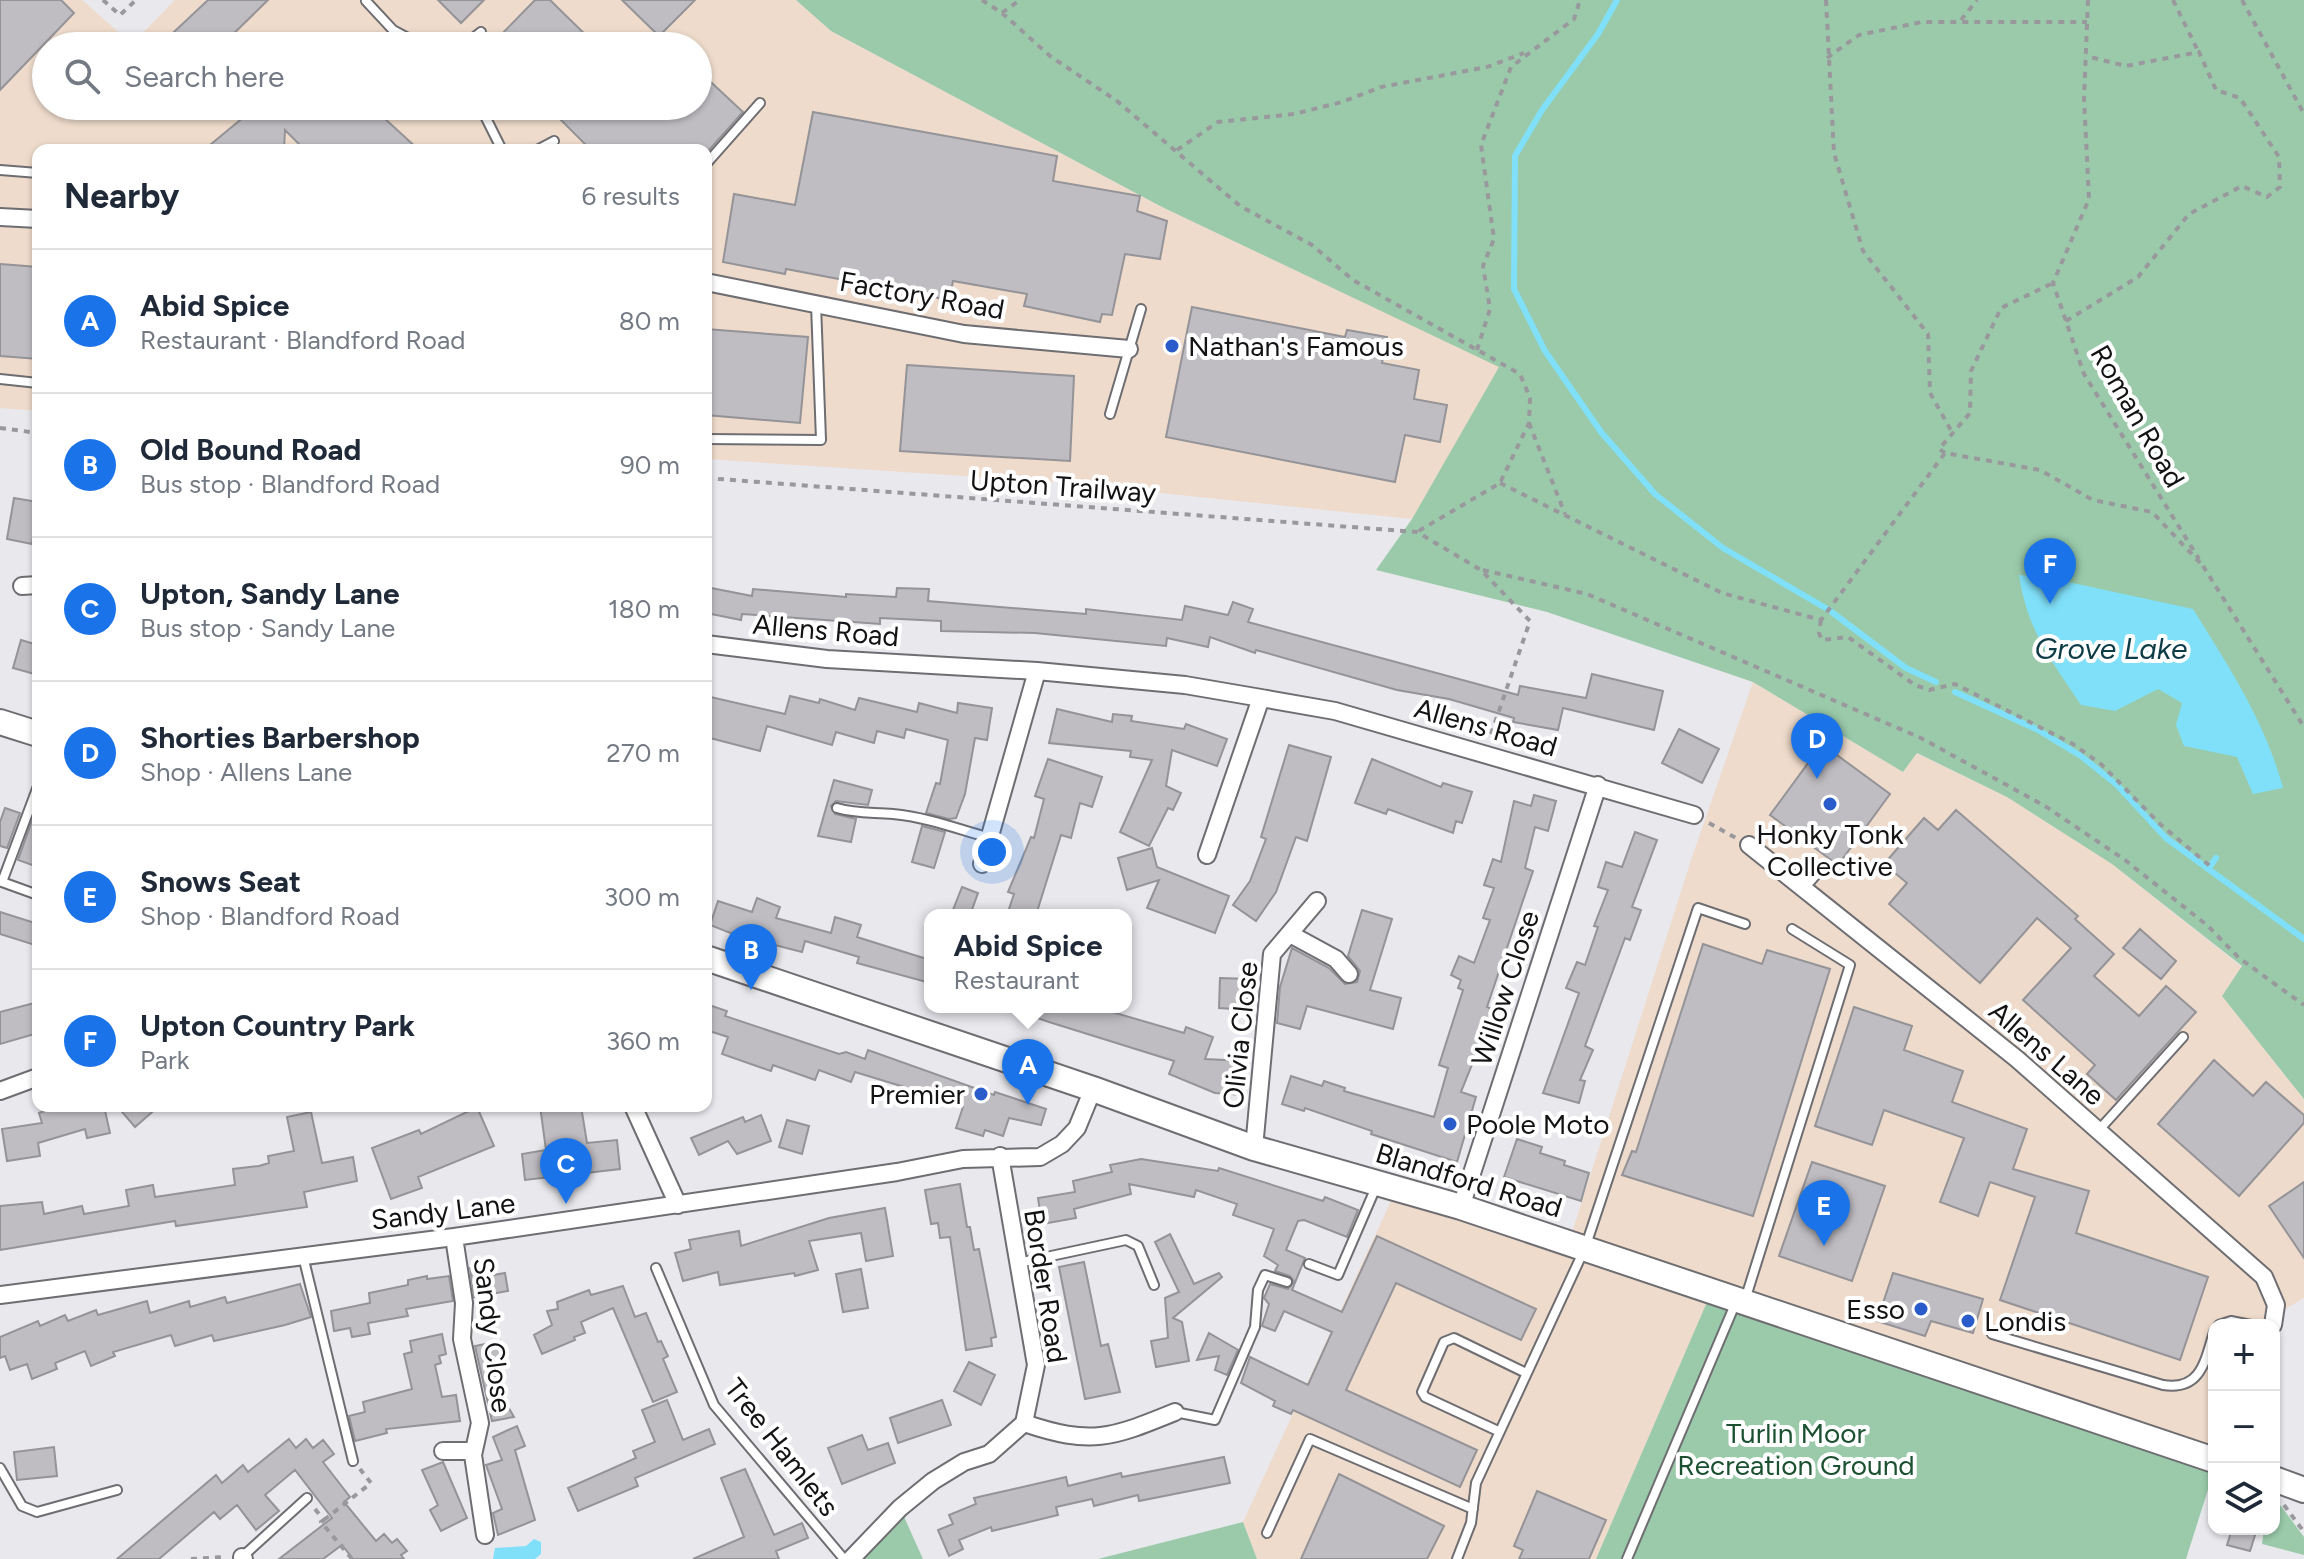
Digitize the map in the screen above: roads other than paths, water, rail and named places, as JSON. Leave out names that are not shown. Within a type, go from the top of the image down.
[{"type":"main road","points":[[0,722],[32,732]]},
{"type":"main road","name":"Blandford Road","points":[[712,960],[1093,1089],[1254,1148],[1461,1207],[2208,1458]]},
{"type":"main road","points":[[2280,1490],[2304,1490]]},
{"type":"street","points":[[0,217],[32,219]]},
{"type":"street","name":"Factory Road","points":[[712,283],[964,334],[1129,349]]},
{"type":"street","name":"Allens Road","points":[[712,645],[827,659],[1037,671],[1185,685],[1261,698],[1335,711],[1694,815]]},
{"type":"street","points":[[982,864],[1037,671]]},
{"type":"street","points":[[1207,855],[1261,698]]},
{"type":"street","name":"Willow Close","points":[[1461,1207],[1598,785]]},
{"type":"street","name":"Allens Lane","points":[[1749,845],[2017,1059],[2264,1277],[2276,1305],[2274,1319]]},
{"type":"street","points":[[1801,886],[1814,871]]},
{"type":"street","name":"Olivia Close","points":[[1254,1148],[1272,954],[1317,901]]},
{"type":"street","name":"Olivia Close","points":[[1290,934],[1336,959],[1349,974]]},
{"type":"street","points":[[0,1091],[32,1079]]},
{"type":"street","name":"Sandy Lane","points":[[0,1295],[454,1237],[1000,1156],[1040,1157],[1062,1144],[1077,1128],[1093,1089]]},
{"type":"street","points":[[636,1112],[678,1205]]},
{"type":"street","name":"Border Road","points":[[1000,1156],[1036,1365],[1024,1423]]},
{"type":"street","name":"Sandy Close","points":[[454,1237],[464,1303],[462,1339],[480,1423],[474,1451],[485,1535]]},
{"type":"street","points":[[851,1559],[900,1508],[933,1481],[964,1462],[989,1454],[1024,1423],[1061,1436],[1086,1438],[1122,1434],[1175,1412]]},
{"type":"street","points":[[443,1451],[474,1451]]},
{"type":"lane","points":[[366,1],[397,32]]},
{"type":"lane","points":[[712,157],[760,103]]},
{"type":"lane","points":[[487,120],[499,144]]},
{"type":"lane","points":[[548,144],[554,141]]},
{"type":"lane","points":[[0,170],[32,173]]},
{"type":"lane","points":[[712,439],[821,440],[816,302]]},
{"type":"lane","points":[[1110,414],[1141,309]]},
{"type":"lane","points":[[0,379],[32,382]]},
{"type":"lane","points":[[32,802],[2,882],[32,893]]},
{"type":"lane","points":[[837,808],[855,813],[892,814],[932,821],[990,838]]},
{"type":"lane","points":[[1457,1559],[1473,1509],[1476,1483],[1585,1248],[1698,908],[1745,924]]},
{"type":"lane","points":[[1627,1559],[1740,1301],[1850,965],[1792,929]]},
{"type":"lane","points":[[2097,1131],[2183,1037]]},
{"type":"lane","points":[[1309,1264],[1338,1275],[1378,1183]]},
{"type":"lane","points":[[1017,1263],[1126,1240],[1138,1246],[1154,1285]]},
{"type":"lane","points":[[303,1255],[353,1461]]},
{"type":"lane","name":"Tree Hamlets","points":[[656,1268],[714,1405],[844,1559]]},
{"type":"lane","points":[[1175,1412],[1215,1420],[1255,1327],[1258,1290],[1265,1275],[1287,1282]]},
{"type":"lane","points":[[1992,1334],[2152,1382],[2181,1386],[2198,1376],[2208,1348]]},
{"type":"lane","points":[[1498,1431],[1425,1397],[1422,1392],[1444,1342],[1454,1338],[1526,1373]]},
{"type":"lane","points":[[1267,1533],[1310,1439],[1473,1509]]},
{"type":"lane","points":[[0,1468],[22,1506],[37,1512],[117,1490]]},
{"type":"lane","points":[[243,1558],[307,1498]]},
{"type":"water","name":"Grove Lake","points":[[2019,575],[2045,577],[2193,609],[2256,717],[2283,788],[2253,794],[2237,757],[2184,746],[2176,725],[2182,703],[2158,689],[2115,711],[2081,705],[2050,659],[2034,628]]},
{"type":"water","points":[[534,1539],[541,1542],[541,1554],[535,1559],[493,1559],[495,1548],[526,1546]]},
{"type":"waterway","points":[[1617,0],[1598,34],[1542,110],[1515,156],[1514,289],[1545,351],[1601,432],[1655,494],[1723,548],[1829,610],[1906,668],[1936,682]]},
{"type":"waterway","points":[[1955,692],[2038,730],[2081,756],[2117,785],[2166,838],[2304,939]]},
{"type":"waterway","points":[[2208,869],[2216,858]]},
{"type":"place","name":"Nathan's Famous","points":[[1172,346]]},
{"type":"place","name":"Upton Country Park","points":[[2050,604]]},
{"type":"place","name":"Shorties Barbershop","points":[[1817,779]]},
{"type":"place","name":"Honky Tonk Collective","points":[[1830,804]]},
{"type":"place","name":"Old Bound Road","points":[[751,990]]},
{"type":"place","name":"Premier","points":[[981,1094]]},
{"type":"place","name":"Abid Spice","points":[[1028,1105]]},
{"type":"place","name":"Poole Moto","points":[[1450,1124]]},
{"type":"place","name":"Upton, Sandy Lane","points":[[566,1204]]},
{"type":"place","name":"Snows Seat","points":[[1824,1246]]},
{"type":"place","name":"Esso","points":[[1921,1309]]},
{"type":"place","name":"Londis","points":[[1968,1321]]},
{"type":"park label","name":"Turlin Moor Recreation Ground","points":[[1796,1449]]}]
